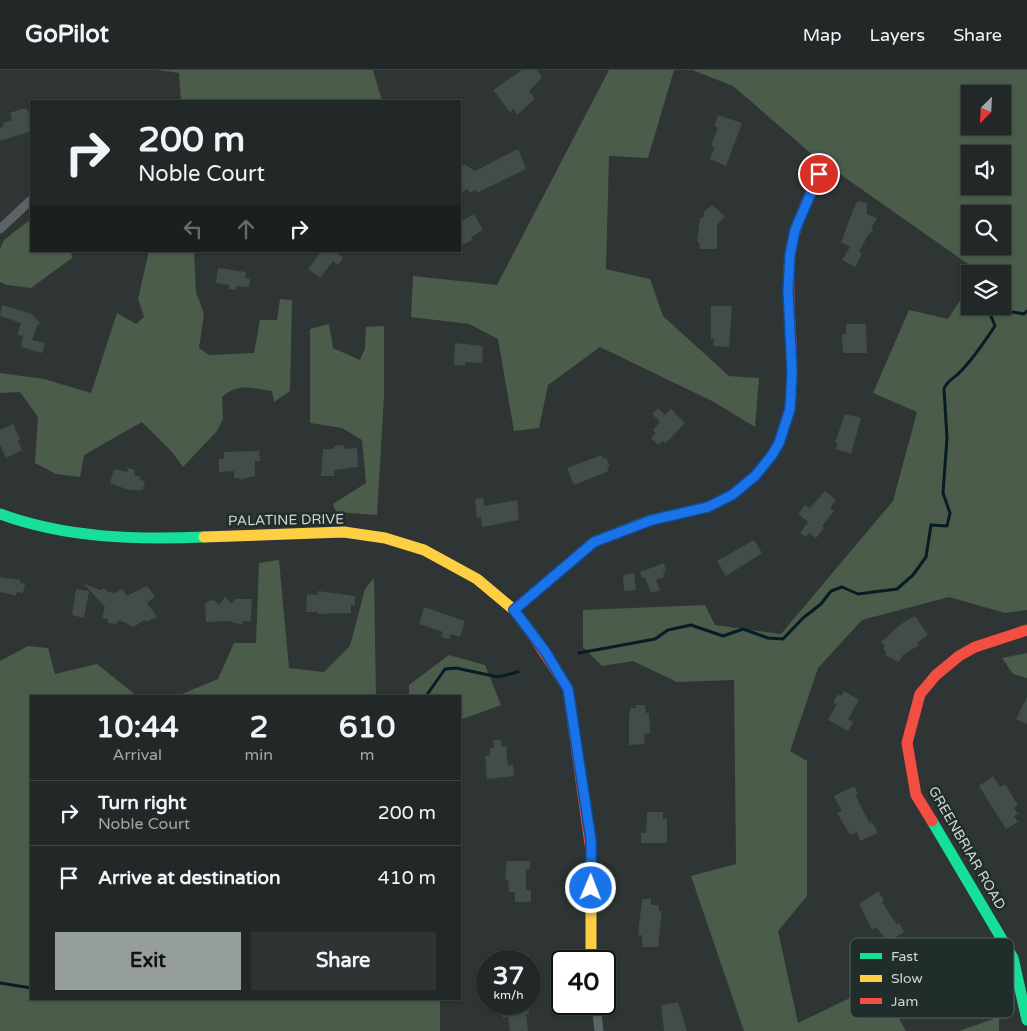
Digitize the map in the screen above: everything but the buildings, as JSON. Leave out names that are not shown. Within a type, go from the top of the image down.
[{"type":"street","points":[[514,610],[594,542],[652,520],[708,507],[732,495],[755,476],[772,455],[779,443],[790,409],[792,373],[788,290],[790,255],[795,230],[819,174]]},
{"type":"street","points":[[0,229],[30,201]]},
{"type":"street","name":"PALATINE DRIVE","points":[[0,514],[25,523],[102,537],[179,538],[344,532],[385,538],[424,550],[477,578],[514,610],[545,651],[568,689],[591,840],[591,950]]},
{"type":"street","name":"GREENBRIAR ROAD","points":[[1001,938],[916,795],[907,742],[920,694],[936,674],[959,656],[975,647],[1027,630]]},
{"type":"street","name":"GREENBRIAR ROAD","points":[[1014,962],[1027,1020]]},
{"type":"street","points":[[597,1015],[599,1031]]},
{"type":"green space","points":[[158,70],[373,70],[382,100],[181,100],[179,73]]},
{"type":"green space","points":[[609,70],[674,70],[648,158],[609,156],[606,269],[650,279],[663,316],[729,376],[759,378],[755,427],[714,402],[600,347],[548,385],[539,428],[514,431],[498,339],[469,324],[411,317],[413,276],[497,285]]},
{"type":"green space","points":[[692,70],[1027,70],[1027,610],[1005,613],[949,597],[862,620],[818,668],[790,751],[807,761],[807,896],[778,931],[798,1023],[850,998],[850,1018],[899,1018],[906,1031],[744,1031],[691,876],[736,864],[734,680],[677,682],[633,661],[602,666],[583,647],[583,610],[705,605],[715,625],[781,634],[893,501],[917,412],[873,393],[909,310],[948,319],[961,299],[961,315],[1011,315],[1011,265],[969,265],[837,172],[816,154],[815,157],[733,86]]},
{"type":"green space","points":[[30,220],[30,252],[71,252],[72,258],[31,288],[7,285],[0,282],[0,249],[4,240]]},
{"type":"green space","points":[[149,252],[194,252],[196,292],[204,314],[199,348],[209,355],[254,353],[260,320],[277,320],[280,299],[292,300],[290,391],[274,402],[272,391],[252,388],[240,388],[222,397],[223,419],[217,431],[183,467],[172,452],[142,422],[84,455],[80,477],[56,474],[35,463],[38,417],[20,392],[0,393],[0,373],[44,379],[91,393],[117,313],[136,324],[144,317],[138,299]]},
{"type":"green space","points":[[329,324],[333,348],[360,360],[365,348],[366,327],[384,326],[384,396],[377,515],[336,512],[333,504],[366,483],[362,440],[342,428],[310,423],[310,329]]},
{"type":"green space","points":[[279,560],[289,668],[324,672],[350,646],[365,589],[374,578],[376,695],[179,695],[218,679],[234,643],[256,643],[259,563]]},
{"type":"green space","points":[[28,646],[48,648],[55,674],[97,664],[136,695],[30,695],[30,1000],[440,1000],[440,1031],[0,1031],[0,661]]},
{"type":"green space","points":[[1027,653],[1027,678],[1013,674],[1002,658]]},
{"type":"green space","points":[[449,655],[485,665],[501,705],[461,720],[461,695],[409,695],[409,685]]},
{"type":"green space","points":[[996,1018],[999,1018],[999,1031],[959,1031]]},
{"type":"waterway","points":[[579,653],[655,639],[668,630],[691,625],[723,636],[743,629],[768,638],[783,639],[803,618],[821,604],[831,591],[842,587],[858,594],[897,589],[913,575],[926,557],[931,525],[947,526],[950,513],[943,493],[947,438],[945,386],[970,361],[995,326],[991,316],[995,309],[1024,314],[1027,311]]},
{"type":"waterway","points":[[427,695],[445,669],[456,668],[498,677],[518,672]]},
{"type":"waterway","points":[[0,983],[30,988]]},
{"type":"traffic: fast","points":[[514,610],[594,542],[651,520],[708,507],[732,495],[755,476],[772,455],[779,443],[790,409],[791,394]]},
{"type":"traffic: fast","points":[[0,514],[50,528],[100,536],[204,537]]},
{"type":"traffic: fast","points":[[932,821],[1001,938]]},
{"type":"traffic: fast","points":[[1014,962],[1027,1020]]},
{"type":"traffic: slow","points":[[204,537],[344,532],[385,538],[424,550],[477,579],[514,610],[532,634]]},
{"type":"traffic: slow","points":[[591,851],[591,950]]},
{"type":"traffic: jam","points":[[791,394],[790,256],[801,214],[819,174]]},
{"type":"traffic: jam","points":[[932,821],[916,795],[907,743],[920,694],[936,675],[959,656],[975,647],[1027,630]]},
{"type":"traffic: jam","points":[[532,634],[568,689],[591,851]]},
{"type":"route","points":[[591,888],[591,840],[568,689],[545,651],[514,610],[594,542],[652,520],[708,507],[732,495],[755,476],[772,455],[779,443],[790,409],[792,373],[788,290],[790,255],[795,230],[819,174]]}]
